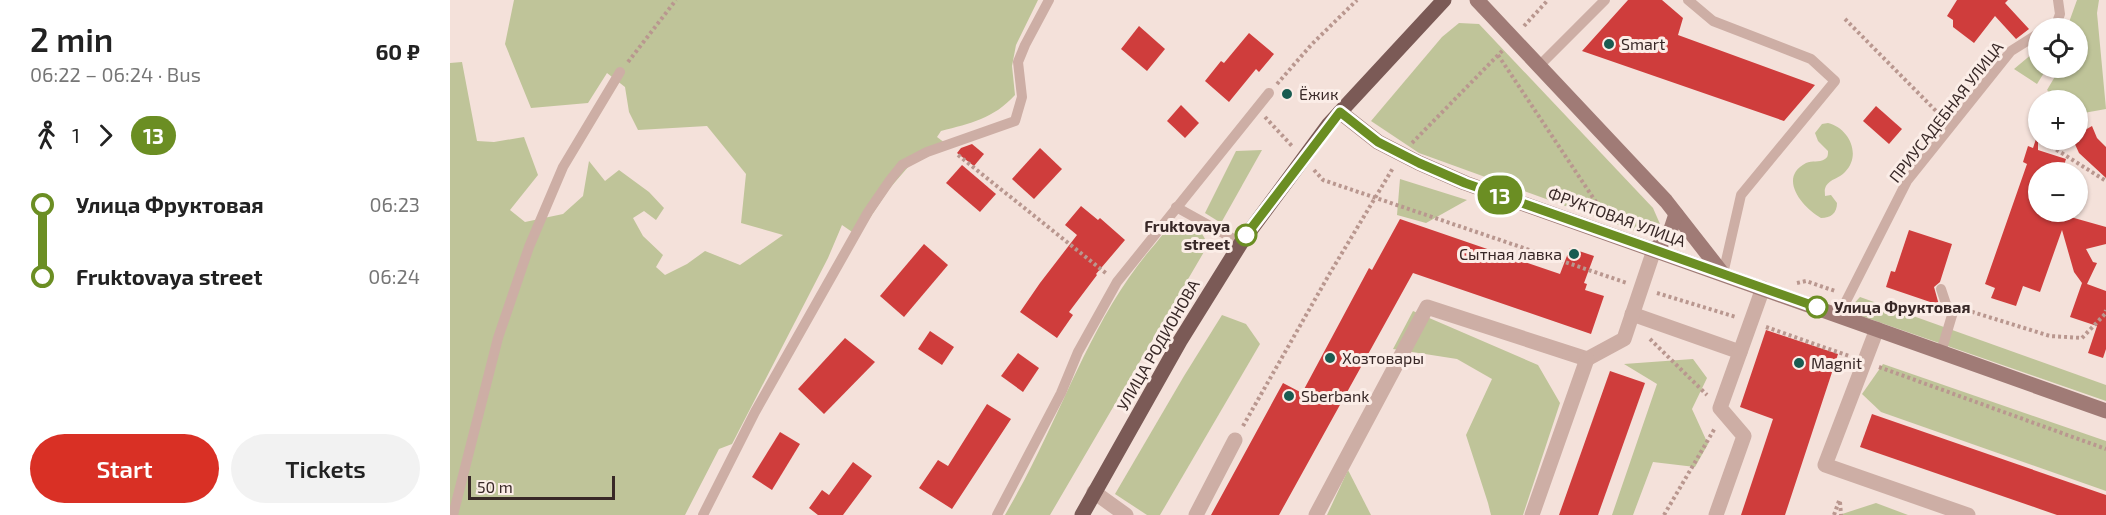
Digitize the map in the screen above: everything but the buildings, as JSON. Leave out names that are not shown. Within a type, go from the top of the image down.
[{"type":"main road","name":"УЛИЦА РОДИОНОВА","points":[[1082,515],[1180,341],[1240,243],[1340,112],[1444,0]]},
{"type":"street","name":"ФРУКТОВАЯ УЛИЦА","points":[[1477,0],[1676,214],[1723,274]]},
{"type":"street","name":"ФРУКТОВАЯ УЛИЦА","points":[[1340,112],[1378,142],[1465,183],[2106,411]]},
{"type":"street","points":[[1532,515],[1587,359],[1624,339],[1654,250],[1668,238],[1676,214]]},
{"type":"street","points":[[1716,515],[1744,436],[1722,410],[1763,288]]},
{"type":"street","points":[[1316,515],[1427,307],[1587,359]]},
{"type":"street","points":[[1632,317],[1740,352]]},
{"type":"street","points":[[1877,329],[1826,465],[1968,515]]},
{"type":"street","points":[[1196,515],[1235,440]]},
{"type":"street","points":[[1094,492],[1126,515]]},
{"type":"lane","points":[[703,515],[755,412],[868,212],[902,165],[927,152],[1015,121],[1022,97],[1018,62],[1049,0]]},
{"type":"lane","points":[[1539,66],[1605,0]]},
{"type":"lane","points":[[1688,0],[1713,21],[1811,59],[1835,81],[1741,195],[1723,274]]},
{"type":"lane","points":[[2058,0],[2059,18]]},
{"type":"lane","name":"ПРИУСАДЕБНАЯ УЛИЦА","points":[[1839,315],[1907,181],[2010,51],[2028,40]]},
{"type":"lane","points":[[453,515],[498,338],[529,248],[562,167],[620,72]]},
{"type":"lane","points":[[997,515],[1061,393],[1078,352],[1117,282],[1269,93]]},
{"type":"lane","points":[[1176,207],[1240,243]]},
{"type":"lane","points":[[1941,289],[1946,304],[1953,312],[1941,352]]},
{"type":"path","points":[[620,72],[676,0]]},
{"type":"path","points":[[1269,93],[1312,44],[1357,0]]},
{"type":"path","points":[[1235,440],[1330,273],[1402,154],[1548,0]]},
{"type":"path","points":[[1845,19],[1951,126]]},
{"type":"path","points":[[1498,55],[1619,237]]},
{"type":"path","points":[[946,145],[1117,282]]},
{"type":"path","points":[[2058,150],[2106,181]]},
{"type":"path","points":[[1376,197],[1633,285],[1630,275]]},
{"type":"path","points":[[1953,312],[1963,309],[2050,336],[2082,338],[2105,314],[2106,310]]},
{"type":"path","points":[[1632,317],[1722,410],[1664,515]]},
{"type":"path","points":[[1865,362],[2106,449]]},
{"type":"path","points":[[1834,515],[1840,498],[1841,515]]},
{"type":"green space","points":[[514,0],[1038,0],[1016,45],[1012,66],[1015,95],[990,115],[941,131],[937,137],[949,146],[909,166],[889,189],[858,236],[842,225],[828,258],[732,444],[719,449],[685,515],[450,515],[450,63],[462,62],[477,141],[494,142],[524,137],[538,175],[510,210],[525,222],[563,214],[583,196],[589,161],[605,181],[619,170],[649,192],[664,208],[656,220],[644,211],[633,218],[643,236],[663,255],[656,267],[665,275],[687,264],[705,251],[740,265],[783,235],[741,223],[746,174],[707,126],[638,130],[629,112],[625,87],[607,73],[588,103],[531,108],[505,44]]},
{"type":"green space","points":[[2077,0],[2099,0],[2097,13],[2106,109],[2088,112],[2088,90],[2047,90],[2054,78],[2088,78],[2088,18],[2071,18]]},
{"type":"green space","points":[[1459,23],[1479,24],[1653,208],[1660,224],[1658,234],[1651,237],[1419,153],[1371,121],[1442,37]]},
{"type":"green space","points":[[2028,57],[2028,78],[2041,78],[2037,84],[2014,69]]},
{"type":"green space","points":[[1828,123],[1842,130],[1853,150],[1850,165],[1845,172],[1826,186],[1825,196],[1831,195],[1837,203],[1836,210],[1828,217],[1821,218],[1801,200],[1793,184],[1798,169],[1806,163],[1827,157],[1828,151],[1818,141],[1815,133],[1822,124]]},
{"type":"green space","points":[[1262,150],[1221,223],[1205,213],[1236,151]]},
{"type":"green space","points":[[1400,179],[1467,200],[1426,223],[1397,215]]},
{"type":"green space","points":[[1183,220],[1198,229],[1208,245],[1050,515],[1005,515],[1031,467],[1087,350],[1118,294],[1165,232],[1175,223]]},
{"type":"green space","points":[[1860,297],[2106,385],[2106,401],[1847,311]]},
{"type":"green space","points":[[1413,311],[1538,365],[1560,403],[1523,515],[1491,515],[1466,435],[1492,379],[1457,359],[1393,349]]},
{"type":"green space","points":[[1222,315],[1246,324],[1260,344],[1160,515],[1147,515],[1115,494]]},
{"type":"green space","points":[[1693,359],[1707,378],[1692,409],[1708,444],[1695,467],[1653,462],[1633,515],[1612,515],[1657,384],[1624,364]]},
{"type":"green space","points":[[1883,364],[2106,441],[2106,491],[1881,412],[1862,394]]},
{"type":"green space","points":[[1348,470],[1371,515],[1327,515]]},
{"type":"green space","points":[[1876,503],[1908,515],[1839,515]]},
{"type":"bus line","name":"13","points":[[1246,235],[1340,112],[1378,142],[1465,183],[1817,307]]},
{"type":"place","name":"Smart","points":[[1609,44]]},
{"type":"place","name":"Ёжик","points":[[1287,94]]},
{"type":"place","name":"Fruktovaya street","points":[[1246,235]]},
{"type":"place","name":"Сытная лавка","points":[[1574,254]]},
{"type":"place","name":"Улица Фруктовая","points":[[1817,307]]},
{"type":"place","name":"Хозтовары","points":[[1330,358]]},
{"type":"place","name":"Magnit","points":[[1799,363]]},
{"type":"place","name":"Sberbank","points":[[1289,396]]}]
